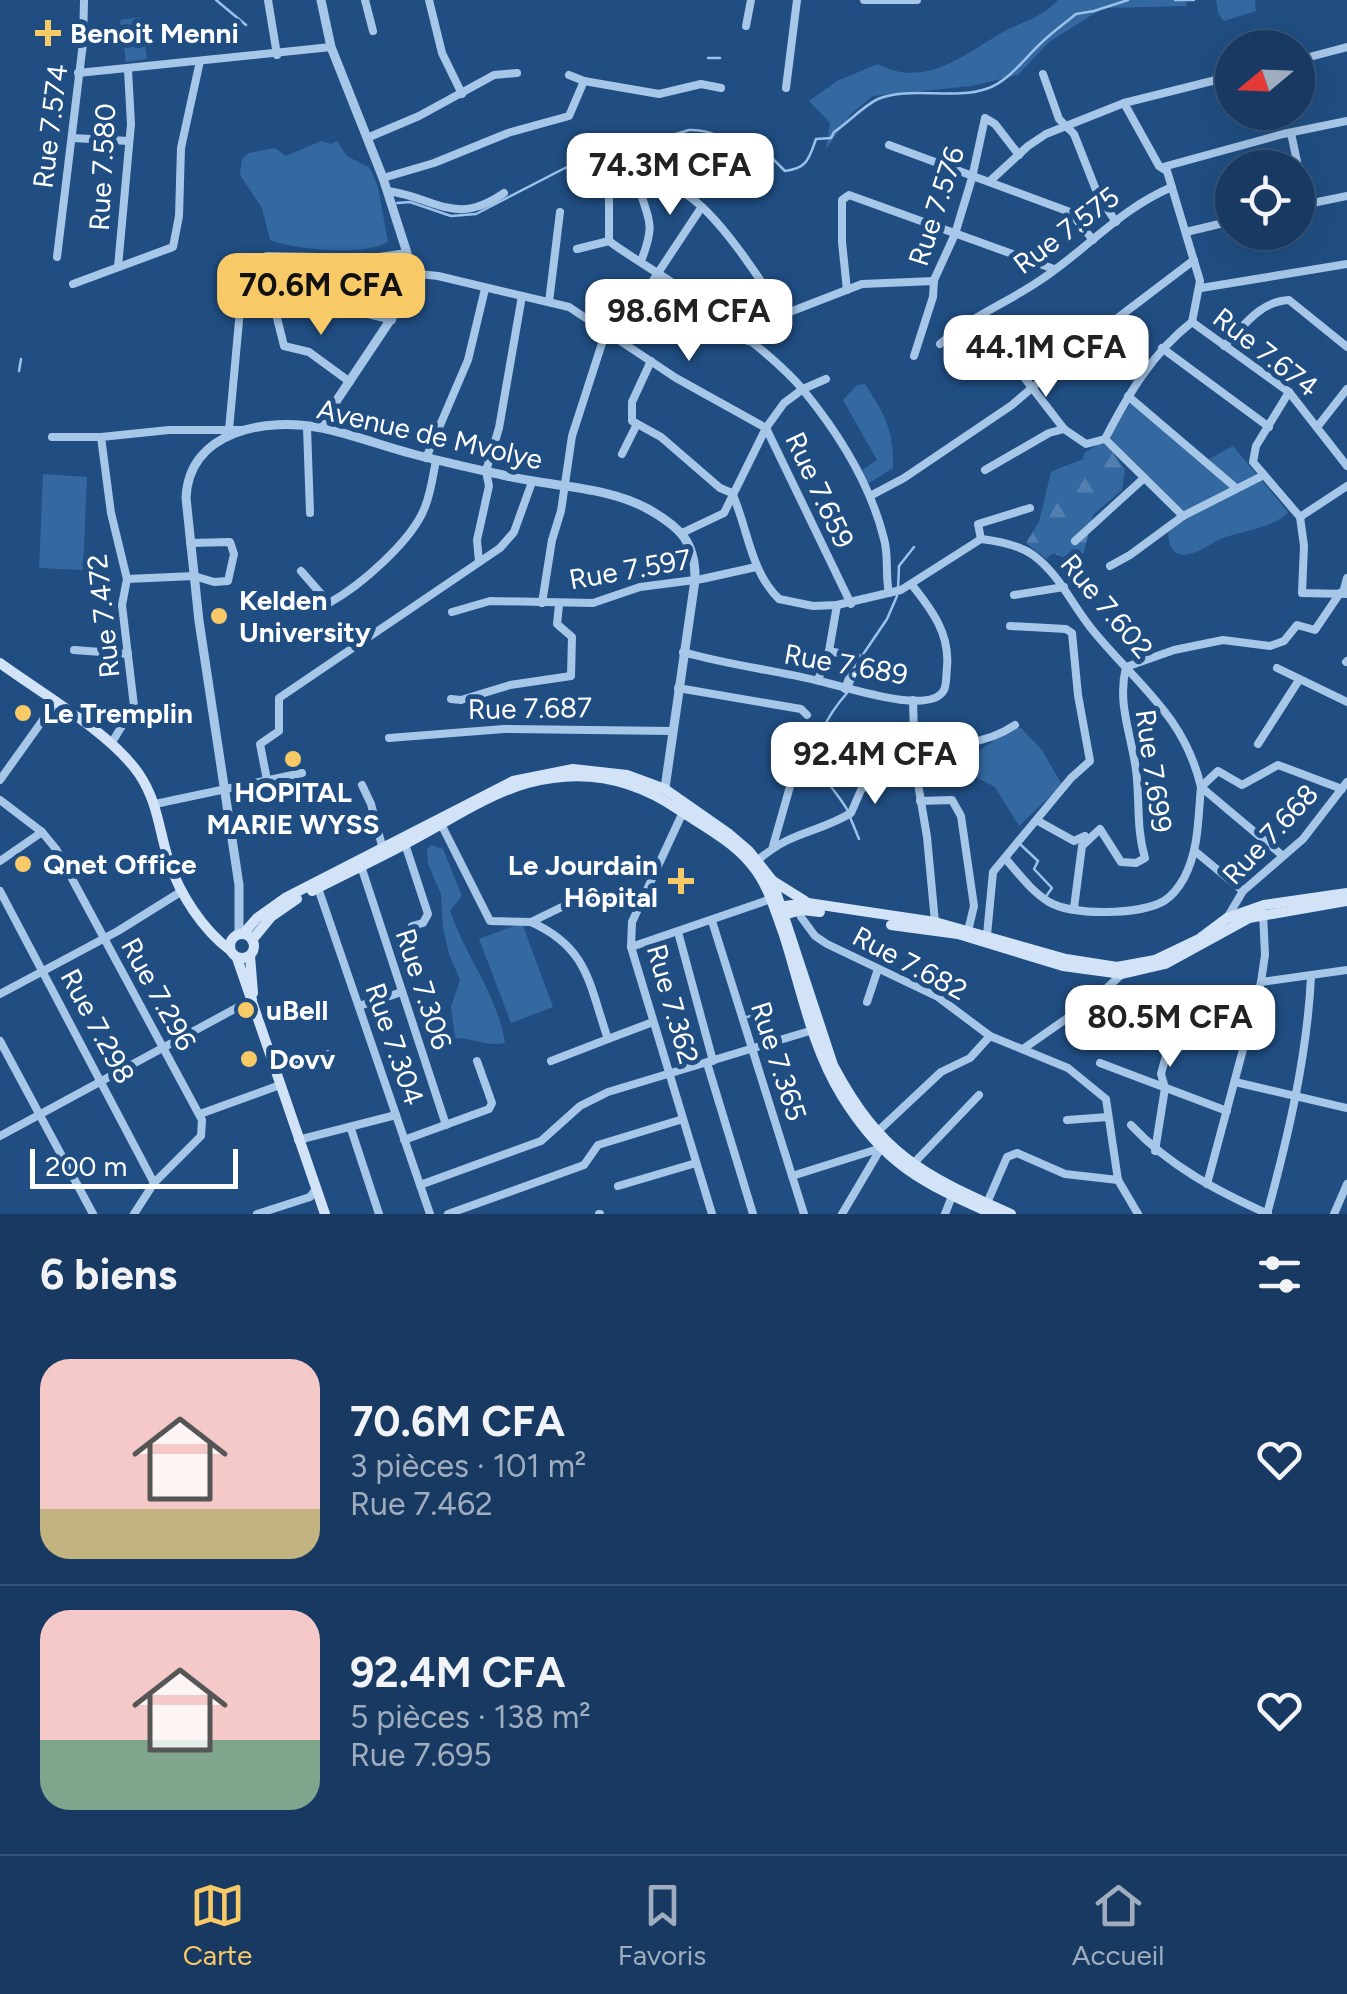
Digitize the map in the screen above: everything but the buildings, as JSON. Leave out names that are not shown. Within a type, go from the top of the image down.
[{"type":"main road","points":[[0,664],[111,744],[138,773],[154,804],[169,862],[182,891],[204,923],[239,942],[250,956],[253,1000]]},
{"type":"main road","points":[[239,942],[257,918],[278,902],[502,785],[549,771],[611,771],[664,794],[738,840],[772,880],[806,910],[986,935],[1066,959],[1117,967],[1155,960],[1277,902],[1347,893]]},
{"type":"main road","points":[[239,942],[282,908],[516,787],[561,776],[611,778],[664,794],[744,856],[759,874],[791,933],[833,1064],[848,1093],[877,1132],[912,1165],[990,1209]]},
{"type":"main road","points":[[772,880],[813,1030],[834,1082],[881,1148],[909,1174],[952,1196],[1012,1214]]},
{"type":"main road","points":[[778,909],[935,922],[1063,966],[1122,974],[1165,964],[1231,921],[1347,901]]},
{"type":"main road","points":[[791,933],[806,910]]},
{"type":"main road","points":[[239,942],[253,1000],[324,1214]]},
{"type":"street","name":"Rue 7.574","points":[[57,257],[84,0]]},
{"type":"street","points":[[268,0],[277,55]]},
{"type":"street","points":[[319,427],[392,320],[407,292],[409,273],[407,253],[388,191],[331,47],[321,0]]},
{"type":"street","points":[[365,0],[373,31]]},
{"type":"street","points":[[429,0],[442,54],[462,94]]},
{"type":"street","points":[[746,26],[751,0]]},
{"type":"street","points":[[786,88],[798,0]]},
{"type":"street","points":[[864,0],[917,0]]},
{"type":"street","points":[[1315,55],[1347,46]]},
{"type":"street","points":[[78,73],[331,47]]},
{"type":"street","points":[[73,284],[174,246],[181,148],[200,61]]},
{"type":"street","name":"Rue 7.580","points":[[118,267],[129,141],[128,70]]},
{"type":"street","points":[[367,138],[494,75],[517,73]]},
{"type":"street","points":[[1043,74],[1059,119],[1074,134],[1098,194],[1116,222]]},
{"type":"street","points":[[569,75],[659,94],[701,84],[721,88]]},
{"type":"street","points":[[383,178],[434,163],[508,132],[569,116],[584,80]]},
{"type":"street","points":[[990,181],[1046,134],[1124,103],[1215,80]]},
{"type":"street","points":[[1106,439],[1128,396],[1162,348],[1192,322],[1201,288],[1172,187],[1124,103]]},
{"type":"street","name":"Rue 7.576","points":[[914,356],[934,280],[955,234],[972,178],[985,118],[995,124],[1019,155]]},
{"type":"street","points":[[1163,167],[1347,121]]},
{"type":"street","points":[[1290,133],[1293,150]]},
{"type":"street","points":[[72,138],[129,141]]},
{"type":"street","points":[[889,145],[1070,212],[1094,240]]},
{"type":"street","points":[[641,260],[652,235],[638,181],[647,160]]},
{"type":"street","points":[[638,181],[655,182],[682,192],[701,208],[752,270],[782,315]]},
{"type":"street","points":[[609,187],[609,241]]},
{"type":"street","name":"Rue 7.575","points":[[940,344],[967,321],[1054,269],[1147,198],[1172,187]]},
{"type":"street","points":[[388,191],[461,212],[504,194]]},
{"type":"street","points":[[847,290],[842,200],[849,195],[1054,269]]},
{"type":"street","points":[[1315,202],[1347,196]]},
{"type":"street","points":[[625,343],[638,303],[701,208]]},
{"type":"street","points":[[549,302],[560,212]]},
{"type":"street","points":[[1186,232],[1215,225]]},
{"type":"street","points":[[578,249],[609,241],[641,260],[748,341],[802,389],[844,448],[870,496],[884,536],[889,593]]},
{"type":"street","points":[[267,256],[372,258],[407,253]]},
{"type":"street","points":[[870,496],[904,478],[996,416],[1194,260]]},
{"type":"street","points":[[1201,288],[1347,264]]},
{"type":"street","name":"Rue 7.659","points":[[409,273],[438,276],[580,313],[606,334],[699,392],[728,404],[766,428],[851,604]]},
{"type":"street","points":[[748,341],[782,315],[847,290],[876,282],[934,280]]},
{"type":"street","points":[[301,571],[329,603],[380,563],[416,525],[424,509],[431,459],[468,360],[485,288]]},
{"type":"street","points":[[478,562],[476,540],[489,486],[486,471],[499,428],[522,296]]},
{"type":"street","points":[[1224,346],[1262,308],[1288,300],[1347,347]]},
{"type":"street","points":[[235,430],[240,310],[318,304],[392,320]]},
{"type":"street","points":[[275,310],[284,346],[308,352],[350,382]]},
{"type":"street","points":[[982,315],[986,328],[1064,429],[1081,443],[1106,439]]},
{"type":"street","name":"Rue 7.674","points":[[1192,322],[1289,392],[1347,466]]},
{"type":"street","points":[[1101,330],[1144,374]]},
{"type":"street","points":[[542,602],[552,540],[562,510],[572,436],[606,334]]},
{"type":"street","points":[[1162,348],[1269,427]]},
{"type":"street","points":[[652,361],[632,402],[632,421],[661,437],[720,488],[732,492],[756,567],[779,599],[813,606],[851,604],[912,585],[981,538],[978,524],[1030,508]]},
{"type":"street","points":[[664,794],[695,580],[690,543],[682,533],[724,513],[766,428],[784,403],[802,389],[826,379]]},
{"type":"street","points":[[1318,426],[1347,389]]},
{"type":"street","points":[[1289,392],[1252,454],[1253,462],[1300,517],[1304,595],[1343,593]]},
{"type":"street","points":[[1128,396],[1236,488]]},
{"type":"street","points":[[622,454],[638,424]]},
{"type":"street","name":"Avenue de Mvolye","points":[[235,430],[319,427],[431,459],[563,486],[646,508],[682,533]]},
{"type":"street","points":[[307,428],[310,513]]},
{"type":"street","points":[[985,470],[1049,432],[1064,429]]},
{"type":"street","points":[[52,437],[235,430]]},
{"type":"street","points":[[235,430],[209,446],[192,470],[186,498],[239,885],[239,942]]},
{"type":"street","name":"Rue 7.472","points":[[101,436],[110,513],[127,579],[122,606],[134,706],[111,744]]},
{"type":"street","points":[[1106,439],[1183,516]]},
{"type":"street","points":[[1110,566],[1130,556],[1183,516],[1264,475]]},
{"type":"street","points":[[1075,541],[1143,479]]},
{"type":"street","points":[[267,780],[260,744],[279,730],[279,698],[500,548],[514,532],[532,482]]},
{"type":"street","points":[[1300,517],[1347,486]]},
{"type":"street","name":"Rue 7.602","points":[[981,538],[1030,553],[1051,570],[1085,620],[1169,714],[1201,787],[1284,856]]},
{"type":"street","points":[[127,579],[194,576],[228,581],[234,547],[230,542],[190,543]]},
{"type":"street","name":"Rue 7.597","points":[[452,612],[490,601],[593,603],[640,586],[756,567]]},
{"type":"street","points":[[1126,666],[1222,640],[1270,646],[1284,641],[1297,625],[1315,630],[1343,593],[1347,578]]},
{"type":"street","name":"Rue 7.689","points":[[684,652],[758,671],[818,680],[879,698],[913,700],[943,694],[948,656],[938,618],[912,585]]},
{"type":"street","points":[[1014,595],[1064,588]]},
{"type":"street","points":[[451,699],[570,676],[572,637],[558,624],[559,604]]},
{"type":"street","points":[[818,680],[837,604]]},
{"type":"street","points":[[1072,634],[1085,620]]},
{"type":"street","points":[[986,935],[993,872],[1071,778],[1090,761],[1072,634],[1066,629],[1010,626]]},
{"type":"street","points":[[74,650],[128,654]]},
{"type":"street","points":[[828,650],[858,657],[845,689]]},
{"type":"street","name":"Rue 7.699","points":[[1074,908],[1082,846],[1100,829],[1121,862],[1136,863],[1145,858],[1138,834],[1137,772],[1121,700],[1126,666]]},
{"type":"street","points":[[1277,668],[1347,702]]},
{"type":"street","points":[[1258,744],[1299,680]]},
{"type":"street","points":[[678,688],[801,709],[808,715]]},
{"type":"street","points":[[913,700],[915,730],[911,743],[935,922]]},
{"type":"street","points":[[0,780],[54,703]]},
{"type":"street","points":[[758,861],[773,846],[852,813],[869,781],[911,743],[973,743],[1015,725]]},
{"type":"street","name":"Rue 7.687","points":[[389,738],[504,729],[672,731]]},
{"type":"street","points":[[1006,858],[1029,887],[1050,903],[1134,910],[1164,901],[1183,880],[1196,852],[1201,787],[1218,772],[1242,785],[1278,766],[1344,785]]},
{"type":"street","points":[[154,804],[302,773]]},
{"type":"street","points":[[773,846],[793,776]]},
{"type":"street","points":[[362,785],[382,846]]},
{"type":"street","name":"Rue 7.668","points":[[1231,921],[1243,891],[1303,839],[1344,785]]},
{"type":"street","name":"Rue 7.296","points":[[0,800],[42,832],[56,850],[200,1114]]},
{"type":"street","points":[[920,801],[952,800],[961,816],[974,906],[967,933]]},
{"type":"street","name":"Rue 7.362","points":[[683,812],[630,928],[630,947],[712,1212]]},
{"type":"street","points":[[1038,821],[1074,841],[1096,826]]},
{"type":"street","points":[[440,824],[490,921],[532,922],[549,930],[577,954],[608,1039]]},
{"type":"street","points":[[0,862],[42,832]]},
{"type":"street","points":[[405,844],[428,914],[423,923],[412,926]]},
{"type":"street","points":[[1196,852],[1243,891]]},
{"type":"street","name":"Rue 7.306","points":[[360,866],[446,1125]]},
{"type":"street","name":"Rue 7.304","points":[[318,888],[430,1214]]},
{"type":"street","name":"Rue 7.298","points":[[0,891],[154,1183]]},
{"type":"street","points":[[0,994],[102,940],[182,891]]},
{"type":"street","points":[[532,922],[570,903],[598,896],[638,908]]},
{"type":"street","points":[[630,947],[712,921],[778,909]]},
{"type":"street","name":"Rue 7.682","points":[[806,910],[816,936],[827,944],[942,999],[990,1036],[1051,1058],[1104,1096],[1118,1180],[1138,1214]]},
{"type":"street","points":[[1207,1184],[1261,982],[1265,955],[1263,913]]},
{"type":"street","name":"Rue 7.365","points":[[712,921],[804,1214]]},
{"type":"street","points":[[678,932],[753,1214]]},
{"type":"street","points":[[867,1002],[878,969]]},
{"type":"street","points":[[1261,982],[1347,970]]},
{"type":"street","points":[[1023,1049],[1096,998],[1122,974]]},
{"type":"street","points":[[1131,1125],[1155,1150],[1246,1209],[1267,1214],[1308,1024],[1311,977]]},
{"type":"street","points":[[358,1006],[402,992]]},
{"type":"street","points":[[0,1136],[253,1000]]},
{"type":"street","points":[[551,1061],[654,1022]]},
{"type":"street","points":[[1155,1150],[1165,1088],[1161,1074],[1172,1030],[1178,1022],[1245,1044]]},
{"type":"street","points":[[420,1185],[542,1141],[593,1099],[669,1072],[813,1030]]},
{"type":"street","points":[[877,1132],[941,1072],[970,1058],[990,1036]]},
{"type":"street","points":[[0,1040],[93,1214]]},
{"type":"street","points":[[275,1070],[328,1054]]},
{"type":"street","points":[[404,1140],[489,1109],[492,1103],[477,1061]]},
{"type":"street","points":[[1100,1063],[1227,1111]]},
{"type":"street","points":[[1235,1082],[1347,1107]]},
{"type":"street","points":[[134,1214],[154,1183],[200,1136],[200,1114],[280,1085]]},
{"type":"street","points":[[912,1165],[979,1095]]},
{"type":"street","points":[[298,1140],[396,1115]]},
{"type":"street","points":[[1067,1120],[1108,1117]]},
{"type":"street","points":[[448,1214],[584,1166],[598,1145],[683,1119]]},
{"type":"street","points":[[352,1128],[379,1214]]},
{"type":"street","points":[[792,1176],[881,1148]]},
{"type":"street","points":[[861,1214],[845,1211],[881,1148]]},
{"type":"street","points":[[990,1209],[1006,1157],[1011,1154],[1017,1153],[1065,1174],[1118,1180]]},
{"type":"street","points":[[618,1186],[696,1163]]},
{"type":"street","points":[[1334,1214],[1347,1184]]},
{"type":"street","points":[[257,1214],[310,1197],[316,1190]]},
{"type":"street","points":[[945,1214],[952,1196]]},
{"type":"street","points":[[701,1214],[712,1212]]},
{"type":"green space","points":[[1058,0],[1186,0],[1187,6],[1103,8],[1049,42],[1018,75],[971,86],[873,96],[851,114],[826,149],[830,123],[809,101],[837,81],[878,64],[910,73],[940,67],[1037,16]]},
{"type":"green space","points":[[1216,0],[1255,0],[1256,11],[1224,21]]},
{"type":"green space","points":[[141,17],[147,59],[126,62],[120,20]]},
{"type":"green space","points":[[321,141],[337,141],[347,156],[370,168],[378,187],[388,242],[364,249],[330,250],[270,240],[262,208],[240,175],[242,159],[249,153],[275,148],[286,156]]},
{"type":"green space","points":[[865,384],[887,423],[893,455],[893,468],[869,483],[862,470],[877,460],[843,400],[857,385]]},
{"type":"green space","points":[[1131,402],[1202,463],[1233,446],[1288,512],[1276,521],[1223,538],[1191,554],[1176,552],[1168,533],[1178,524],[1183,510],[1109,438]]},
{"type":"green space","points":[[1100,443],[1110,448],[1125,470],[1122,490],[1093,515],[1083,556],[1071,561],[1053,553],[1046,559],[1026,543],[1039,522],[1051,472],[1083,459],[1084,453]]},
{"type":"green space","points":[[43,474],[87,477],[83,570],[39,568]]},
{"type":"green space","points":[[1014,728],[1021,728],[1042,750],[1062,785],[1019,826],[995,787],[962,766],[964,760]]},
{"type":"green space","points":[[431,845],[443,849],[462,896],[450,911],[496,1009],[505,1043],[455,1038],[451,1007],[460,980],[443,928],[441,894],[428,864],[427,850]]},
{"type":"green space","points":[[522,923],[553,1007],[511,1023],[479,939]]},
{"type":"waterway","points":[[216,0],[246,25]]},
{"type":"waterway","points":[[397,203],[410,202],[451,216],[476,214],[565,168],[689,130],[713,134],[747,156],[770,156],[785,171],[793,170],[806,161],[816,139],[831,138],[878,99],[903,94],[973,92],[994,86],[1076,14],[1128,0]]},
{"type":"waterway","points":[[1175,0],[1194,0]]},
{"type":"waterway","points":[[708,58],[720,58]]},
{"type":"waterway","points":[[19,371],[21,359]]},
{"type":"waterway","points":[[898,589],[899,566],[914,547]]},
{"type":"waterway","points":[[851,686],[864,653],[897,596]]},
{"type":"waterway","points":[[847,693],[818,741],[816,763],[848,811]]},
{"type":"waterway","points":[[850,817],[859,839]]},
{"type":"waterway","points":[[1021,845],[1038,861],[1034,869],[1052,888],[1047,895]]},
{"type":"waterway","points":[[747,1017],[770,1011]]},
{"type":"place","name":"Benoit Menni","points":[[48,33]]},
{"type":"place","name":"Kelden University","points":[[219,616]]},
{"type":"place","name":"Le Tremplin","points":[[23,713]]},
{"type":"place","name":"HOPITAL MARIE WYSS","points":[[293,759]]},
{"type":"place","name":"Qnet Office","points":[[23,864]]},
{"type":"place","name":"Le Jourdain Hôpital","points":[[681,881]]},
{"type":"place","name":"uBell","points":[[246,1010]]},
{"type":"place","name":"Dovv","points":[[249,1059]]}]
